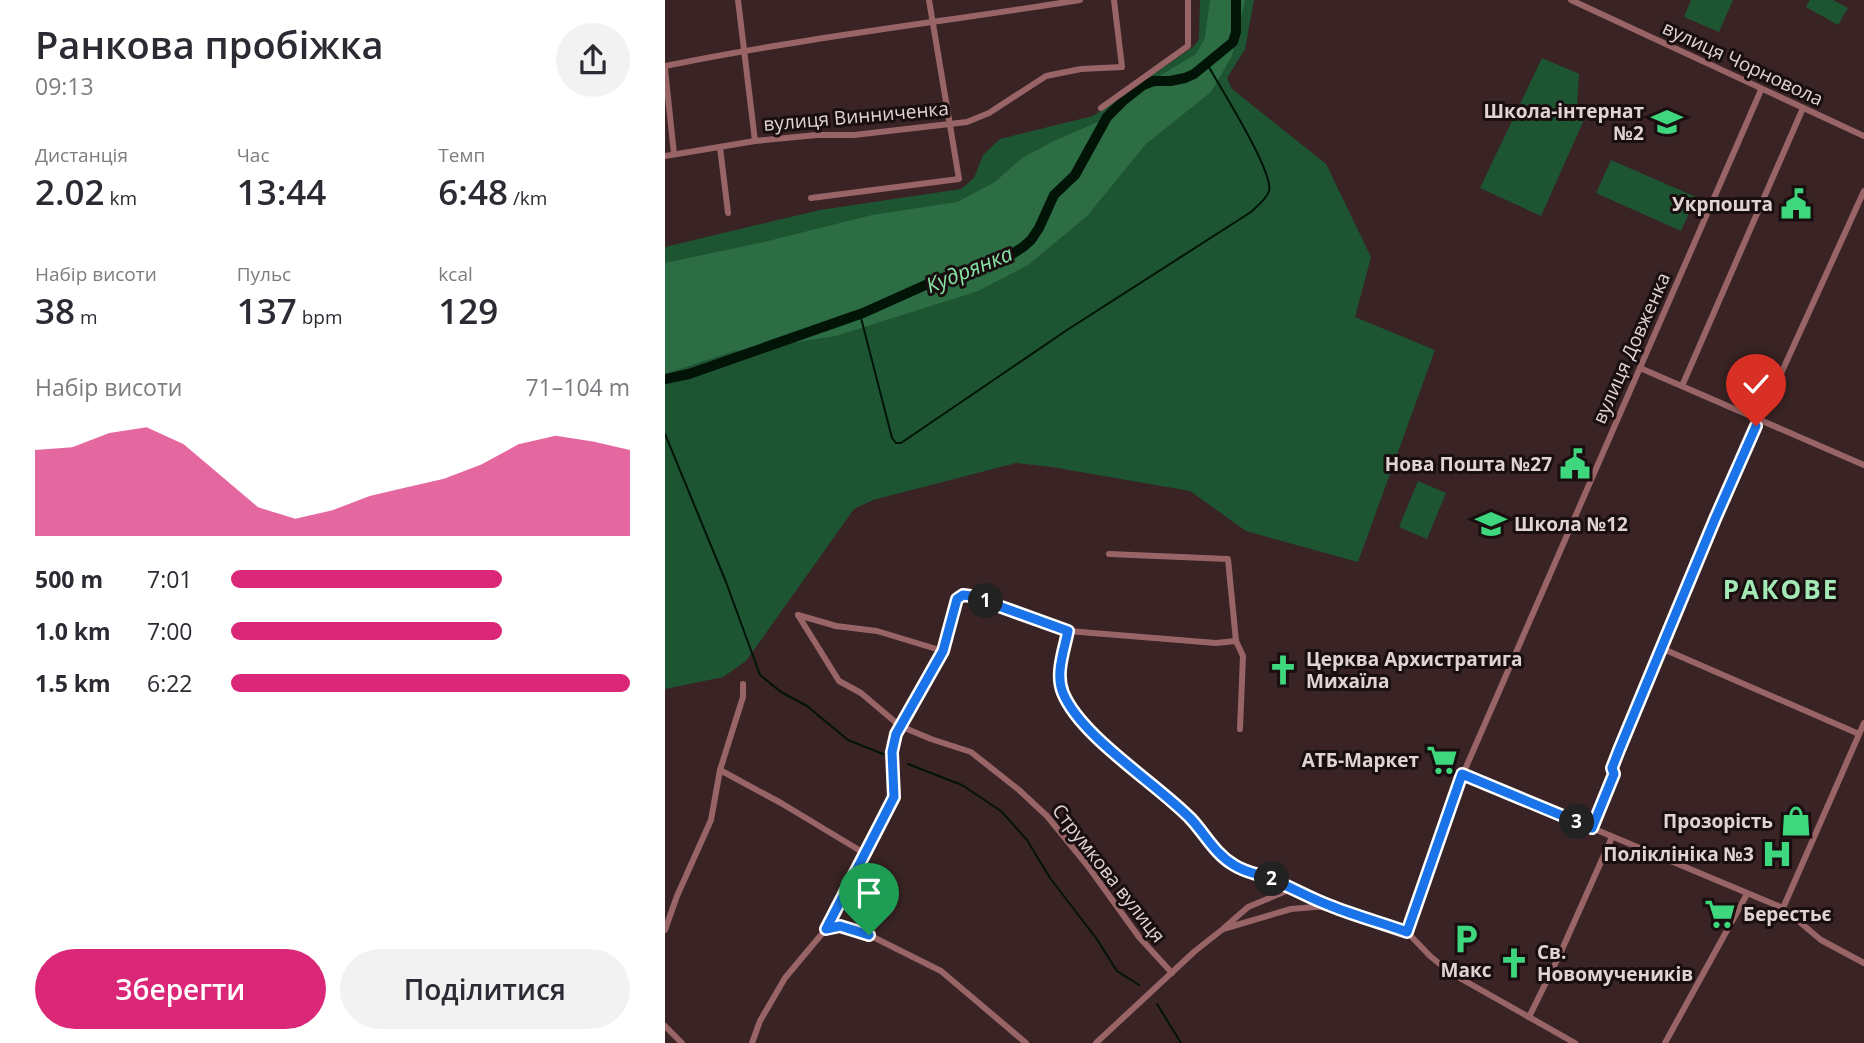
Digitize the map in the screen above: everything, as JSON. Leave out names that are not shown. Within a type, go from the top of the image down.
[{"type":"street","points":[[738,0],[755,141]]},
{"type":"street","points":[[811,198],[959,179],[929,0]]},
{"type":"street","points":[[674,154],[665,67],[744,50],[1080,0]]},
{"type":"street","name":"вулиця Винниченка","points":[[665,156],[755,141],[817,135],[854,135],[979,118],[1046,76],[1081,69],[1122,67],[1114,0]]},
{"type":"street","points":[[1101,108],[1188,46],[1188,0]]},
{"type":"street","name":"вулиця Чорновола","points":[[1571,0],[1864,136]]},
{"type":"street","name":"вулиця Довженка","points":[[1407,932],[1462,774],[1761,90]]},
{"type":"street","points":[[1682,386],[1803,108]]},
{"type":"street","points":[[720,147],[728,213]]},
{"type":"street","points":[[1592,828],[1614,774],[1612,768],[1715,519],[1864,191]]},
{"type":"street","points":[[1640,368],[1864,465]]},
{"type":"street","points":[[1109,554],[1228,559],[1236,641],[1243,656],[1240,729]]},
{"type":"street","points":[[752,1043],[761,1021],[786,978],[826,929],[894,797],[892,752],[900,726],[943,651],[957,599],[963,595],[971,596],[1068,631],[1216,643],[1236,641]]},
{"type":"street","name":"Струмкова вулиця","points":[[943,651],[877,631],[836,626],[798,615],[839,681],[861,693],[900,726],[931,740],[971,752],[1047,816],[1158,961],[1172,973]]},
{"type":"street","points":[[1068,631],[1058,678],[1063,694],[1077,716],[1128,765],[1192,820],[1221,855],[1245,871],[1273,879],[1331,906],[1407,932],[1451,973],[1575,1043]]},
{"type":"street","points":[[1661,648],[1859,734]]},
{"type":"street","points":[[665,930],[711,820],[720,770],[743,697],[743,684]]},
{"type":"street","points":[[1783,908],[1864,723]]},
{"type":"street","points":[[720,770],[864,853]]},
{"type":"street","points":[[1462,774],[1783,908],[1821,940],[1864,963]]},
{"type":"street","points":[[1529,1017],[1612,837]]},
{"type":"street","points":[[1096,1043],[1248,907],[1291,889]]},
{"type":"street","points":[[1665,1043],[1747,894]]},
{"type":"street","points":[[1223,929],[1291,909],[1331,906]]},
{"type":"street","points":[[826,929],[840,926],[860,931],[941,971],[1026,1043]]},
{"type":"street","points":[[665,1026],[681,1043]]},
{"type":"green space","points":[[1200,0],[1254,0],[1245,49],[1227,78],[1232,89],[1326,164],[1371,257],[1355,317],[1435,350],[1358,562],[1246,531],[1190,491],[1016,463],[873,500],[854,509],[746,661],[723,677],[665,689],[665,247],[820,210],[961,189],[974,178],[983,155],[1000,139],[1093,116],[1193,47],[1199,39]]},
{"type":"green space","points":[[1210,0],[1245,0],[1232,56],[1211,92],[1146,144],[1087,216],[1028,265],[978,291],[836,336],[731,352],[665,374],[665,263],[872,215],[957,202],[995,182],[1022,158],[1100,121],[1156,78],[1196,54],[1205,38]]},
{"type":"green space","points":[[1691,0],[1733,0],[1719,32],[1684,17]]},
{"type":"green space","points":[[1810,0],[1833,0],[1848,8],[1838,25],[1806,7]]},
{"type":"green space","points":[[1542,58],[1579,74],[1577,107],[1588,111],[1541,216],[1480,188]]},
{"type":"green space","points":[[1611,160],[1696,197],[1681,231],[1596,193]]},
{"type":"green space","points":[[1418,481],[1446,493],[1427,539],[1399,527]]},
{"type":"waterway","name":"Кудрянка","points":[[665,379],[689,374],[863,313],[939,279],[1009,256],[1023,247],[1039,228],[1054,195],[1075,175],[1107,117],[1124,100],[1143,85],[1194,74],[1233,42],[1236,32],[1236,0]]},
{"type":"waterway","points":[[860,314],[892,438],[896,443],[901,443],[1067,330],[1251,212],[1268,194],[1268,181],[1254,147],[1206,62]]},
{"type":"waterway","points":[[665,434],[726,582],[760,675],[781,692],[807,706],[848,740],[883,754]]},
{"type":"waterway","points":[[908,764],[962,785],[1001,811],[1027,840],[1050,878],[1096,938],[1117,971],[1139,985]]},
{"type":"waterway","points":[[1157,1004],[1181,1043]]},
{"type":"place","name":"Школа-інтернат №2","points":[[1667,122]]},
{"type":"place","name":"Укрпошта","points":[[1796,204]]},
{"type":"place","name":"Нова Пошта №27","points":[[1575,464]]},
{"type":"place","name":"Школа №12","points":[[1491,524]]},
{"type":"place","name":"Церква Архистратига Михаїла","points":[[1283,670]]},
{"type":"place","name":"АТБ-Маркет","points":[[1442,760]]},
{"type":"place","name":"Прозорість","points":[[1796,821]]},
{"type":"place","name":"Поліклініка №3","points":[[1777,854]]},
{"type":"place","name":"Берестьє","points":[[1720,914]]},
{"type":"place","name":"Макс","points":[[1466,939]]},
{"type":"place","name":"Св. Новомучеників","points":[[1514,963]]},
{"type":"district","name":"РАКОВЕ","points":[[1781,589]]},
{"type":"route","points":[[869,935],[840,926],[826,929],[894,797],[892,752],[896,734],[943,651],[957,599],[963,595],[1068,631],[1058,678],[1063,694],[1077,716],[1128,765],[1192,820],[1221,855],[1233,865],[1273,879],[1331,906],[1407,932],[1462,774],[1592,828],[1614,774],[1612,768],[1619,750],[1756,426]]}]
